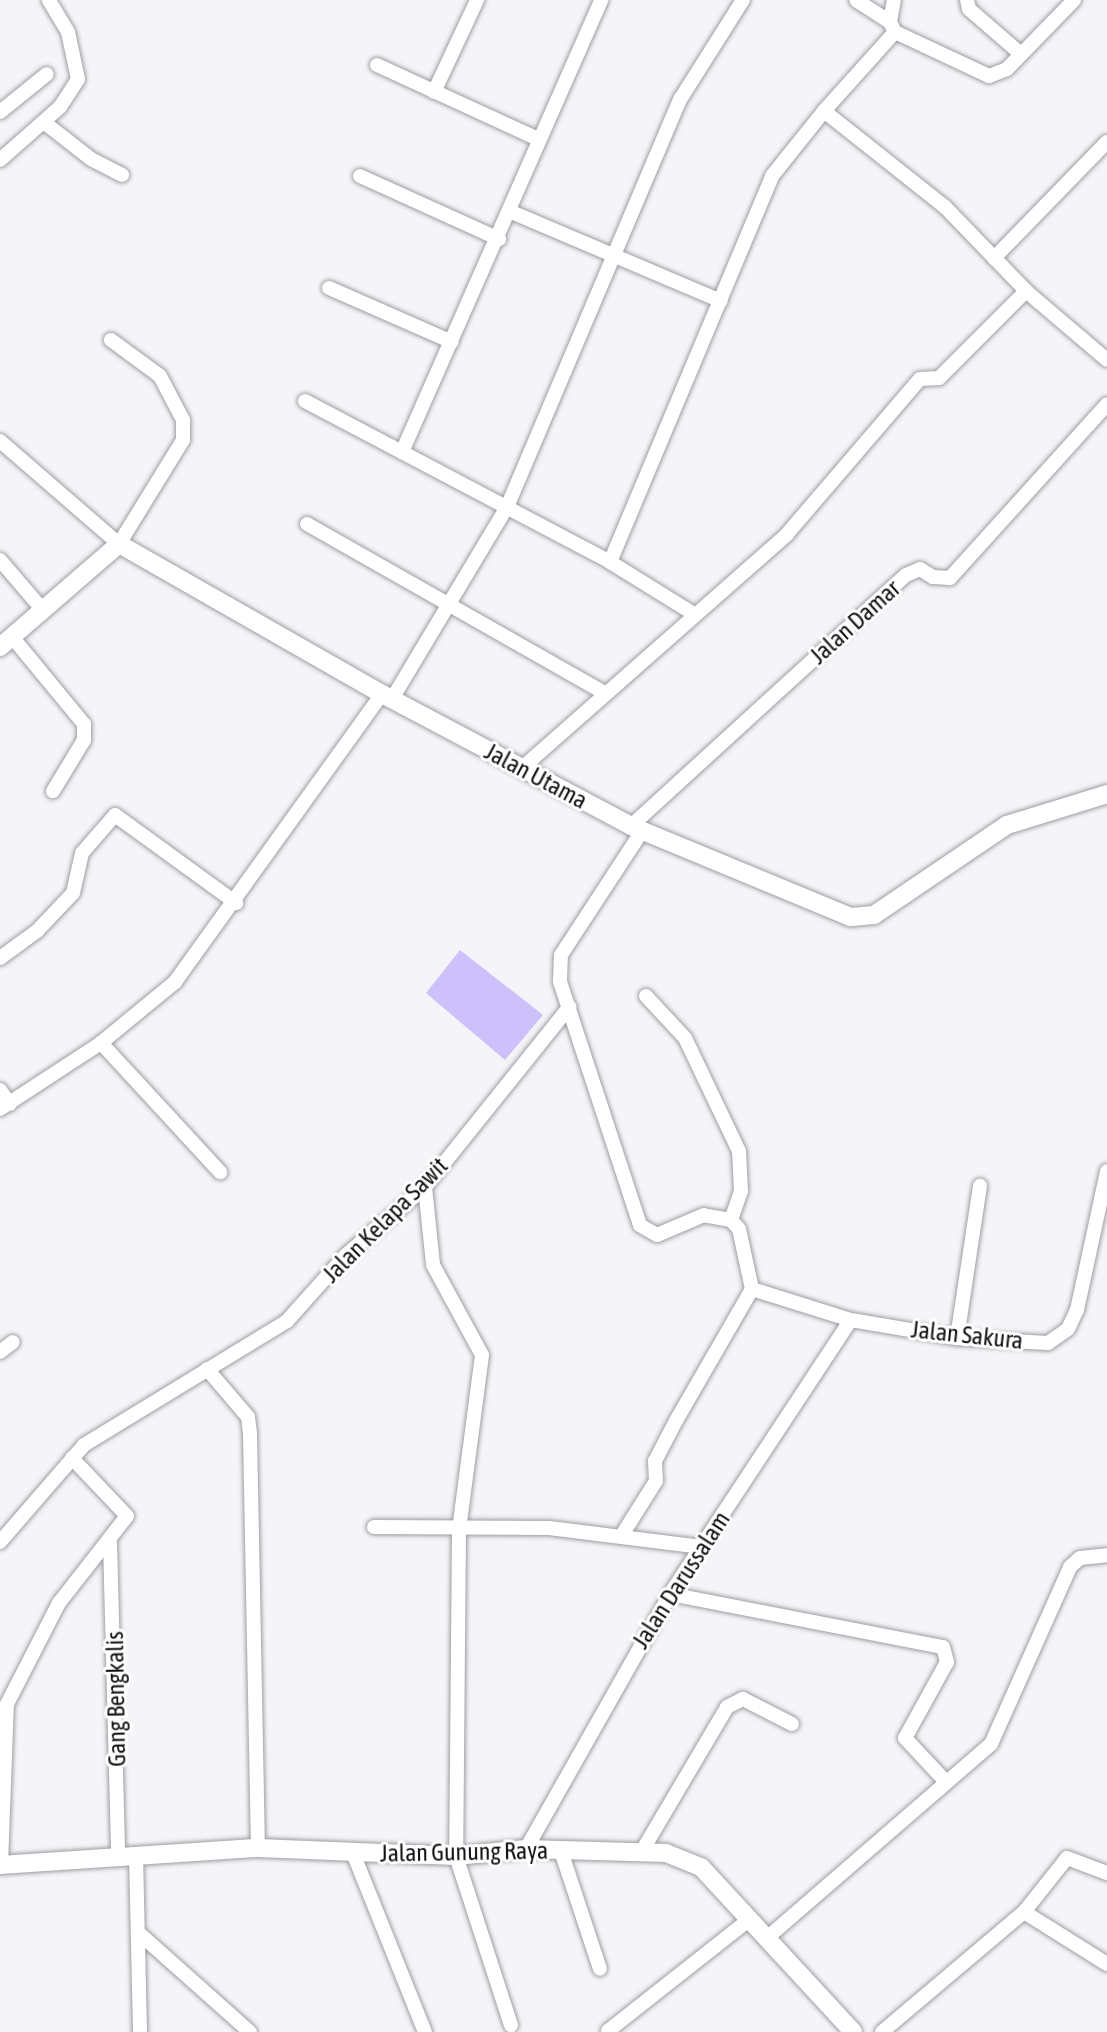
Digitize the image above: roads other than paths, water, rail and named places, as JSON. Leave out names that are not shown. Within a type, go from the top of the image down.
[{"type":"street","points":[[0,160],[45,123],[78,79],[68,32],[49,0]]},
{"type":"street","points":[[434,92],[477,0]]},
{"type":"street","points":[[402,452],[499,239],[538,139],[601,0]]},
{"type":"street","points":[[0,1090],[5,1106],[101,1043],[175,982],[387,697],[451,602],[507,507],[681,98],[743,0]]},
{"type":"street","points":[[856,0],[892,27],[989,76],[1021,54],[1074,0]]},
{"type":"street","points":[[610,562],[772,176],[892,27],[894,0]]},
{"type":"street","points":[[967,0],[969,9],[1021,54]]},
{"type":"street","points":[[377,65],[538,139]]},
{"type":"street","points":[[0,112],[47,74]]},
{"type":"street","points":[[824,111],[945,207],[1026,291],[1107,360]]},
{"type":"street","points":[[45,123],[91,159],[122,175]]},
{"type":"street","points":[[994,258],[1107,142]]},
{"type":"street","points":[[360,176],[499,239]]},
{"type":"street","points":[[509,211],[721,301]]},
{"type":"street","points":[[329,288],[452,342]]},
{"type":"street","points":[[522,768],[603,692],[787,534],[920,379],[939,378],[1026,291]]},
{"type":"street","points":[[53,791],[84,740],[84,724],[6,642],[119,544],[183,440],[183,420],[160,376],[111,340]]},
{"type":"street","points":[[305,401],[610,562],[694,614]]},
{"type":"street","name":"Jalan Damar","points":[[636,829],[906,575],[920,569],[933,577],[950,578],[1107,404]]},
{"type":"street","points":[[0,441],[119,544]]},
{"type":"street","points":[[307,524],[451,602],[603,692]]},
{"type":"street","name":"Jalan Utama","points":[[119,544],[387,697],[636,829],[851,917],[874,915],[1007,825],[1107,794]]},
{"type":"street","points":[[1,564],[42,609]]},
{"type":"street","points":[[0,958],[37,931],[73,893],[82,853],[115,815],[236,903]]},
{"type":"street","points":[[622,1535],[656,1481],[655,1461],[677,1419],[752,1289],[739,1229],[731,1220],[704,1215],[657,1235],[640,1225],[558,969],[561,955],[636,829]]},
{"type":"street","points":[[646,996],[685,1038],[739,1151],[741,1191],[731,1220]]},
{"type":"street","name":"Jalan Kelapa Sawit","points":[[0,1542],[84,1445],[287,1321],[346,1255],[425,1187],[569,1007]]},
{"type":"street","points":[[101,1043],[220,1172]]},
{"type":"street","name":"Jalan Sakura","points":[[752,1289],[851,1320],[957,1338],[1048,1343],[1068,1329],[1107,1171]]},
{"type":"street","points":[[957,1338],[980,1186]]},
{"type":"street","points":[[425,1187],[433,1265],[482,1355],[459,1530],[456,1856],[511,2025]]},
{"type":"street","name":"Jalan Darussalam","points":[[526,1849],[670,1594],[851,1320]]},
{"type":"street","points":[[0,1352],[13,1342]]},
{"type":"street","points":[[207,1369],[248,1417],[250,1434],[258,1848]]},
{"type":"street","points":[[0,1865],[7,1704],[59,1603],[110,1542],[127,1516],[72,1458]]},
{"type":"street","points":[[374,1527],[459,1530],[549,1528],[702,1547]]},
{"type":"street","name":"Gang Bengkalis","points":[[110,1542],[127,1856],[141,1935],[140,2032]]},
{"type":"street","points":[[767,1938],[991,1744],[1072,1563],[1107,1555]]},
{"type":"street","points":[[670,1594],[943,1647],[947,1662],[905,1738],[946,1782]]},
{"type":"street","points":[[642,1851],[727,1707],[743,1699],[792,1724]]},
{"type":"street","name":"Jalan Gunung Raya","points":[[0,1865],[258,1848],[456,1856],[526,1849],[666,1853],[701,1867],[853,2032]]},
{"type":"street","points":[[561,1851],[600,1969]]},
{"type":"street","points":[[353,1853],[425,2032]]},
{"type":"street","points":[[882,2032],[1024,1912],[1070,1856],[1107,1873]]},
{"type":"street","points":[[1024,1912],[1107,1964]]},
{"type":"street","points":[[608,2031],[750,1919]]},
{"type":"street","points":[[141,1935],[250,2032]]}]
